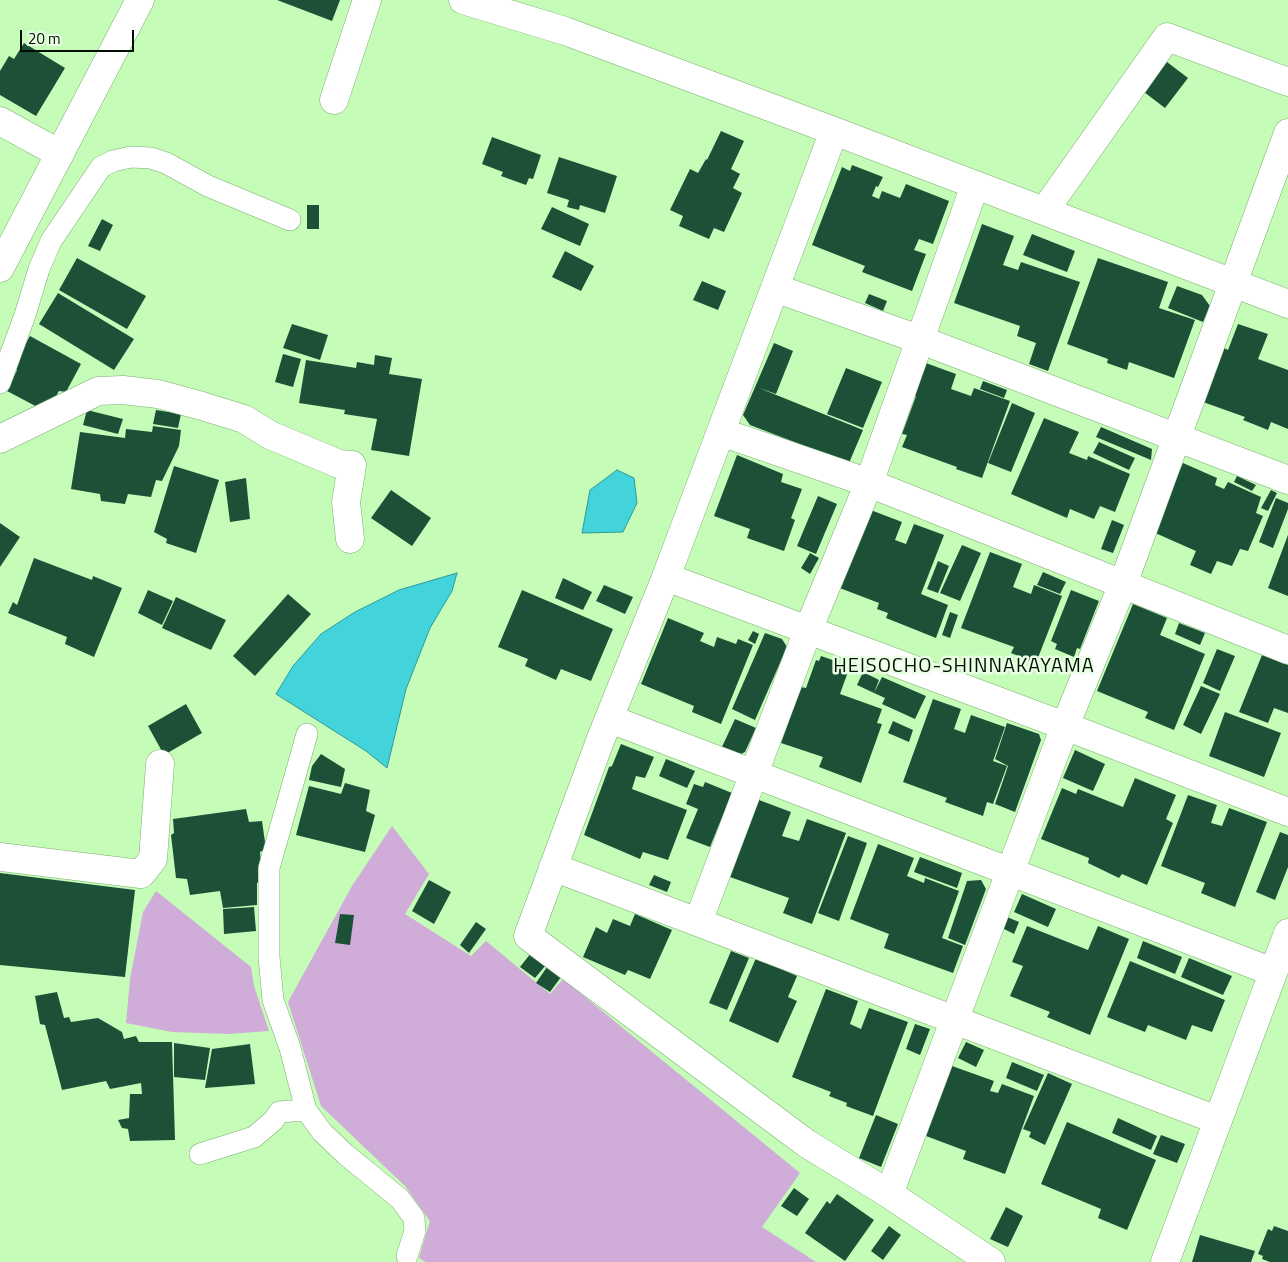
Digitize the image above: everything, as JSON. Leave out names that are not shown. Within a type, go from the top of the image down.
[{"type":"street","points":[[0,268],[140,0]]},
{"type":"street","points":[[334,100],[367,0]]},
{"type":"street","points":[[463,0],[566,31],[1045,210],[1288,304]]},
{"type":"street","points":[[1045,210],[1167,37],[1288,82]]},
{"type":"street","points":[[0,121],[60,154]]},
{"type":"street","points":[[834,131],[528,936],[806,1143],[889,1194],[991,1262]]},
{"type":"street","points":[[889,1194],[1009,872],[1122,584],[1288,133]]},
{"type":"street","points":[[698,922],[808,630],[868,483],[921,340],[975,185]]},
{"type":"street","points":[[775,288],[921,340],[1288,480]]},
{"type":"street","points":[[0,438],[98,391],[132,391],[158,394],[176,399],[244,419],[270,436],[339,464],[352,465],[346,502],[350,538]]},
{"type":"street","points":[[721,432],[868,483],[1288,650]]},
{"type":"street","points":[[666,577],[1065,726],[1288,812]]},
{"type":"street","points":[[610,719],[1273,972]]},
{"type":"street","points":[[0,857],[141,874],[153,859],[160,764]]},
{"type":"street","points":[[554,867],[1218,1120]]},
{"type":"street","points":[[1165,1262],[1288,933]]},
{"type":"lane","points":[[0,382],[39,268],[51,241],[101,167],[113,161],[132,157],[151,158],[166,163],[208,186],[290,220]]},
{"type":"lane","points":[[307,734],[269,868],[269,957],[273,1000],[290,1048],[306,1110],[322,1132],[345,1154],[400,1199],[414,1218],[415,1231],[407,1256]]},
{"type":"lane","points":[[200,1154],[254,1137],[274,1120],[279,1112],[306,1110]]},
{"type":"shaded area","points":[[392,826],[429,874],[405,914],[471,956],[486,941],[550,994],[563,979],[800,1173],[762,1227],[816,1262],[426,1262],[419,1258],[430,1221],[405,1186],[321,1106],[288,1002],[352,886]]},
{"type":"shaded area","points":[[156,891],[251,967],[254,986],[269,1031],[228,1034],[172,1032],[126,1023],[130,979],[143,912]]},
{"type":"water","points":[[617,470],[634,478],[637,503],[623,532],[582,533],[590,490]]},
{"type":"water","points":[[457,573],[452,591],[430,628],[406,689],[387,768],[366,751],[276,694],[293,666],[321,634],[355,612],[399,590]]},
{"type":"building","points":[[277,0],[340,0],[332,21]]},
{"type":"building","points":[[24,43],[65,68],[36,116],[0,95],[0,71],[9,56],[14,59]]},
{"type":"building","points":[[1167,62],[1188,78],[1165,108],[1144,92]]},
{"type":"building","points":[[721,131],[744,141],[731,169],[740,174],[733,188],[742,193],[724,232],[714,228],[709,239],[679,226],[683,216],[670,210],[690,169],[698,173],[707,160]]},
{"type":"building","points":[[492,137],[541,155],[533,179],[529,178],[526,185],[501,176],[503,172],[482,164]]},
{"type":"building","points":[[559,157],[617,176],[605,213],[580,205],[579,210],[567,207],[569,200],[547,193]]},
{"type":"building","points":[[852,165],[883,177],[878,187],[876,186],[872,196],[879,199],[882,191],[900,198],[906,184],[949,201],[933,244],[919,239],[914,250],[926,254],[912,291],[862,272],[865,266],[812,245],[842,167],[850,171]]},
{"type":"building","points":[[307,205],[319,205],[319,229],[307,229]]},
{"type":"building","points":[[552,207],[589,224],[580,246],[541,229]]},
{"type":"building","points":[[102,219],[113,225],[100,251],[88,246]]},
{"type":"building","points":[[982,224],[1014,236],[1003,265],[1018,270],[1021,262],[1080,282],[1048,371],[1029,364],[1036,343],[1017,336],[1020,326],[954,303]]},
{"type":"building","points":[[1032,234],[1075,251],[1067,272],[1023,255]]},
{"type":"building","points":[[565,251],[594,266],[581,291],[552,277]]},
{"type":"building","points":[[77,258],[146,296],[127,329],[59,290]]},
{"type":"building","points":[[1098,258],[1168,282],[1159,308],[1195,320],[1174,378],[1129,362],[1127,370],[1107,363],[1108,359],[1067,344]]},
{"type":"building","points":[[702,281],[726,291],[718,310],[693,300]]},
{"type":"building","points":[[1177,286],[1202,295],[1210,306],[1203,322],[1168,308]]},
{"type":"building","points":[[58,293],[134,339],[114,370],[39,324]]},
{"type":"building","points":[[869,294],[887,301],[883,311],[865,303]]},
{"type":"building","points":[[292,324],[328,335],[320,360],[283,348]]},
{"type":"building","points":[[1238,324],[1268,334],[1258,359],[1288,370],[1288,429],[1271,422],[1268,430],[1243,420],[1245,417],[1203,402],[1224,348],[1228,350]]},
{"type":"building","points":[[30,336],[81,364],[66,392],[59,391],[51,405],[43,410],[7,391],[17,370],[13,366]]},
{"type":"building","points":[[774,343],[793,351],[776,394],[759,388],[863,430],[849,463],[750,425],[743,415]]},
{"type":"building","points":[[283,354],[301,359],[293,387],[275,382]]},
{"type":"building","points":[[375,355],[392,358],[389,374],[422,379],[409,456],[371,450],[377,419],[344,414],[345,410],[299,403],[306,360],[356,368],[357,362],[374,365]]},
{"type":"building","points":[[923,362],[956,374],[951,389],[971,396],[974,388],[1010,401],[982,478],[902,447],[907,435],[902,434],[916,396],[912,394]]},
{"type":"building","points":[[846,368],[882,382],[863,428],[827,414]]},
{"type":"building","points":[[983,381],[1007,390],[1004,398],[980,389]]},
{"type":"building","points":[[1012,403],[1035,413],[1011,472],[988,463]]},
{"type":"building","points":[[87,410],[123,419],[118,434],[83,425]]},
{"type":"building","points":[[156,410],[181,414],[178,428],[153,424]]},
{"type":"building","points":[[1044,418],[1079,432],[1069,453],[1087,460],[1088,456],[1130,474],[1115,512],[1100,506],[1094,519],[1070,509],[1067,518],[1011,494]]},
{"type":"building","points":[[153,426],[181,430],[179,446],[162,481],[156,480],[151,497],[128,494],[125,504],[101,501],[100,494],[71,489],[80,432],[125,438],[126,429],[152,432]]},
{"type":"building","points":[[1101,427],[1152,449],[1151,460],[1096,437]]},
{"type":"building","points":[[1099,442],[1135,458],[1129,470],[1093,453]]},
{"type":"building","points":[[737,455],[783,474],[781,482],[802,489],[791,518],[795,520],[784,551],[747,538],[750,529],[714,516]]},
{"type":"building","points":[[1183,463],[1217,478],[1215,485],[1224,489],[1228,482],[1261,497],[1256,513],[1263,516],[1248,551],[1240,549],[1232,566],[1217,561],[1211,574],[1190,565],[1196,551],[1153,532]]},
{"type":"building","points":[[174,466],[219,480],[196,553],[166,543],[167,539],[154,532]]},
{"type":"building","points":[[1237,476],[1256,485],[1252,491],[1234,482]]},
{"type":"building","points":[[246,478],[250,519],[230,522],[225,482]]},
{"type":"building","points":[[391,490],[431,518],[412,546],[371,518]]},
{"type":"building","points":[[1271,490],[1277,493],[1268,511],[1261,508]]},
{"type":"building","points":[[818,496],[837,504],[816,554],[797,546]]},
{"type":"building","points":[[1276,498],[1288,503],[1288,509],[1273,548],[1259,542]]},
{"type":"building","points":[[868,509],[902,522],[895,540],[906,544],[914,524],[944,535],[921,594],[948,605],[936,638],[886,618],[888,613],[877,609],[879,603],[837,587]]},
{"type":"building","points":[[1112,520],[1124,525],[1113,553],[1101,549]]},
{"type":"building","points":[[0,523],[20,537],[0,567]]},
{"type":"building","points":[[1288,535],[1288,596],[1268,588]]},
{"type":"building","points":[[962,545],[981,553],[960,601],[940,593]]},
{"type":"building","points":[[990,552],[1022,564],[1013,587],[1031,594],[1034,585],[1062,596],[1036,663],[1011,653],[1014,647],[961,628]]},
{"type":"building","points":[[810,553],[819,558],[810,574],[801,568]]},
{"type":"building","points":[[34,558],[92,580],[93,576],[122,588],[94,657],[65,644],[67,637],[8,613],[13,602],[17,605]]},
{"type":"building","points":[[938,561],[949,566],[938,593],[927,589]]},
{"type":"building","points":[[1043,572],[1066,582],[1060,594],[1037,585]]},
{"type":"building","points":[[563,578],[592,592],[583,610],[555,598]]},
{"type":"building","points":[[604,585],[633,597],[625,614],[596,601]]},
{"type":"building","points":[[148,590],[173,601],[162,625],[138,613]]},
{"type":"building","points":[[522,590],[613,629],[591,681],[561,669],[556,680],[525,666],[528,659],[498,647]]},
{"type":"building","points":[[1071,590],[1099,601],[1080,649],[1077,648],[1074,657],[1055,649],[1057,644],[1051,641]]},
{"type":"building","points":[[288,594],[311,614],[255,676],[233,656]]},
{"type":"building","points":[[176,597],[226,620],[211,650],[162,628]]},
{"type":"building","points":[[1133,604],[1167,618],[1160,635],[1205,654],[1174,730],[1145,718],[1148,712],[1097,691]]},
{"type":"building","points":[[950,612],[958,615],[950,638],[942,635]]},
{"type":"building","points":[[668,618],[704,633],[700,641],[714,647],[717,637],[736,644],[738,639],[753,645],[721,724],[692,712],[694,706],[641,684]]},
{"type":"building","points":[[1179,623],[1205,633],[1200,645],[1175,634]]},
{"type":"building","points":[[753,631],[759,634],[755,644],[748,640]]},
{"type":"building","points":[[765,633],[782,639],[787,647],[755,720],[732,709]]},
{"type":"building","points":[[1217,649],[1235,656],[1220,691],[1203,683]]},
{"type":"building","points":[[1262,655],[1288,665],[1288,713],[1274,708],[1268,723],[1239,712]]},
{"type":"building","points":[[821,656],[850,666],[840,694],[882,709],[877,723],[882,724],[861,783],[819,767],[823,757],[781,743],[801,687],[806,688],[816,660],[819,661]]},
{"type":"building","points":[[863,672],[879,680],[874,693],[857,685]]},
{"type":"building","points":[[882,677],[926,696],[915,719],[882,704],[885,698],[874,693]]},
{"type":"building","points":[[1201,686],[1220,694],[1201,734],[1183,725]]},
{"type":"building","points":[[933,699],[961,709],[954,729],[965,733],[971,715],[1005,727],[993,761],[1007,766],[993,804],[987,802],[983,816],[945,802],[947,798],[903,782]]},
{"type":"building","points":[[186,704],[202,733],[164,755],[148,726]]},
{"type":"building","points":[[1225,712],[1281,733],[1264,777],[1209,756]]},
{"type":"building","points":[[735,719],[756,728],[745,752],[737,756],[721,749]]},
{"type":"building","points":[[893,721],[913,730],[909,742],[888,733]]},
{"type":"building","points":[[1007,723],[1039,734],[1041,740],[1015,812],[995,804],[1008,766],[995,759]]},
{"type":"building","points":[[621,744],[654,757],[645,778],[636,776],[632,789],[687,810],[668,860],[643,852],[640,859],[584,835],[609,767],[612,766]]},
{"type":"building","points":[[1075,750],[1105,764],[1093,791],[1063,778]]},
{"type":"building","points":[[321,754],[345,769],[341,787],[309,780],[312,766]]},
{"type":"building","points":[[666,759],[695,771],[687,788],[659,776]]},
{"type":"building","points":[[1135,778],[1176,795],[1166,819],[1173,823],[1147,885],[1122,874],[1119,878],[1088,863],[1089,858],[1041,839],[1062,788],[1076,794],[1078,789],[1123,807]]},
{"type":"building","points":[[705,782],[732,793],[710,847],[686,838],[698,809],[686,804],[694,784],[703,787]]},
{"type":"building","points":[[345,783],[370,790],[366,811],[375,815],[365,852],[296,835],[309,786],[341,794]]},
{"type":"building","points":[[1188,795],[1217,805],[1211,823],[1222,826],[1229,808],[1267,822],[1235,907],[1201,893],[1205,883],[1161,866]]},
{"type":"building","points":[[759,800],[791,812],[782,836],[799,841],[807,819],[846,833],[812,924],[783,913],[789,898],[730,877]]},
{"type":"building","points":[[246,809],[249,822],[262,821],[266,849],[260,852],[262,881],[257,883],[257,905],[223,908],[220,891],[190,895],[187,879],[176,878],[171,835],[174,833],[173,819]]},
{"type":"building","points":[[1280,832],[1288,835],[1288,867],[1275,900],[1256,892]]},
{"type":"building","points":[[848,836],[867,843],[839,921],[818,913]]},
{"type":"building","points":[[878,844],[914,858],[907,876],[924,883],[925,878],[959,891],[942,938],[963,946],[953,973],[884,948],[889,934],[850,919]]},
{"type":"building","points":[[920,857],[962,873],[957,888],[914,872]]},
{"type":"building","points":[[0,873],[135,890],[125,977],[0,965]]},
{"type":"building","points":[[654,875],[671,882],[667,892],[649,885]]},
{"type":"building","points":[[429,880],[451,892],[434,924],[412,911]]},
{"type":"building","points":[[981,880],[986,889],[965,945],[948,938],[967,881]]},
{"type":"building","points":[[1022,894],[1056,909],[1048,927],[1014,912]]},
{"type":"building","points":[[254,907],[256,931],[224,934],[223,909]]},
{"type":"building","points":[[340,914],[354,915],[350,945],[335,943]]},
{"type":"building","points":[[635,914],[672,930],[650,979],[628,970],[625,975],[583,957],[596,927],[607,933],[613,919],[630,926]]},
{"type":"building","points":[[1007,917],[1019,922],[1014,934],[1002,928]]},
{"type":"building","points":[[476,922],[486,929],[469,953],[460,945]]},
{"type":"building","points":[[1027,926],[1088,950],[1098,926],[1129,939],[1090,1035],[1047,1017],[1050,1012],[1010,996],[1023,966],[1012,962]]},
{"type":"building","points":[[1143,941],[1182,957],[1175,974],[1137,958]]},
{"type":"building","points":[[731,951],[749,958],[727,1010],[709,1003]]},
{"type":"building","points":[[531,953],[546,965],[535,978],[520,967]]},
{"type":"building","points":[[756,958],[797,976],[788,997],[797,1001],[778,1043],[729,1021]]},
{"type":"building","points":[[1189,958],[1232,976],[1223,995],[1181,977]]},
{"type":"building","points":[[1130,961],[1225,1000],[1212,1032],[1192,1025],[1186,1040],[1148,1025],[1145,1032],[1107,1017]]},
{"type":"building","points":[[547,967],[561,977],[550,992],[536,983]]},
{"type":"building","points":[[826,989],[858,1001],[850,1024],[861,1029],[869,1008],[908,1022],[873,1116],[846,1106],[847,1103],[829,1096],[831,1092],[792,1077]]},
{"type":"building","points":[[57,992],[64,1018],[69,1017],[71,1022],[98,1018],[122,1032],[124,1039],[136,1036],[139,1042],[172,1042],[175,1140],[130,1141],[128,1129],[122,1128],[118,1120],[129,1118],[130,1094],[142,1094],[141,1083],[110,1089],[106,1081],[62,1090],[45,1025],[40,1024],[35,996]]},
{"type":"building","points":[[915,1024],[930,1029],[920,1055],[906,1049]]},
{"type":"building","points":[[966,1042],[984,1050],[976,1067],[958,1058]]},
{"type":"building","points":[[174,1043],[210,1048],[205,1080],[174,1077]]},
{"type":"building","points":[[250,1044],[255,1084],[205,1088],[212,1049]]},
{"type":"building","points":[[1012,1062],[1044,1075],[1037,1091],[1006,1078]]},
{"type":"building","points":[[952,1066],[994,1081],[990,1091],[998,1093],[1002,1084],[1034,1096],[1005,1174],[963,1159],[966,1151],[926,1136]]},
{"type":"building","points":[[1048,1073],[1072,1084],[1045,1145],[1029,1137],[1031,1132],[1023,1129]]},
{"type":"building","points":[[876,1115],[898,1124],[881,1167],[859,1158]]},
{"type":"building","points":[[1118,1118],[1157,1136],[1151,1150],[1112,1133]]},
{"type":"building","points":[[1067,1122],[1156,1160],[1127,1230],[1098,1218],[1101,1209],[1041,1184]]},
{"type":"building","points":[[1161,1135],[1185,1144],[1177,1163],[1153,1154]]},
{"type":"building","points":[[794,1188],[809,1199],[797,1216],[781,1206]]},
{"type":"building","points":[[837,1194],[874,1220],[845,1261],[805,1233],[827,1201],[830,1204]]},
{"type":"building","points":[[1006,1207],[1023,1216],[1008,1247],[990,1239]]},
{"type":"building","points":[[889,1226],[901,1235],[883,1260],[871,1251]]},
{"type":"building","points":[[1274,1226],[1288,1231],[1288,1262],[1270,1262],[1262,1259],[1263,1256],[1258,1254],[1268,1229],[1272,1231]]},
{"type":"building","points":[[1200,1235],[1255,1251],[1251,1262],[1192,1262]]},
{"type":"district","name":"HEISOCHO-SHINNAKAYAMA","points":[[964,667]]}]
